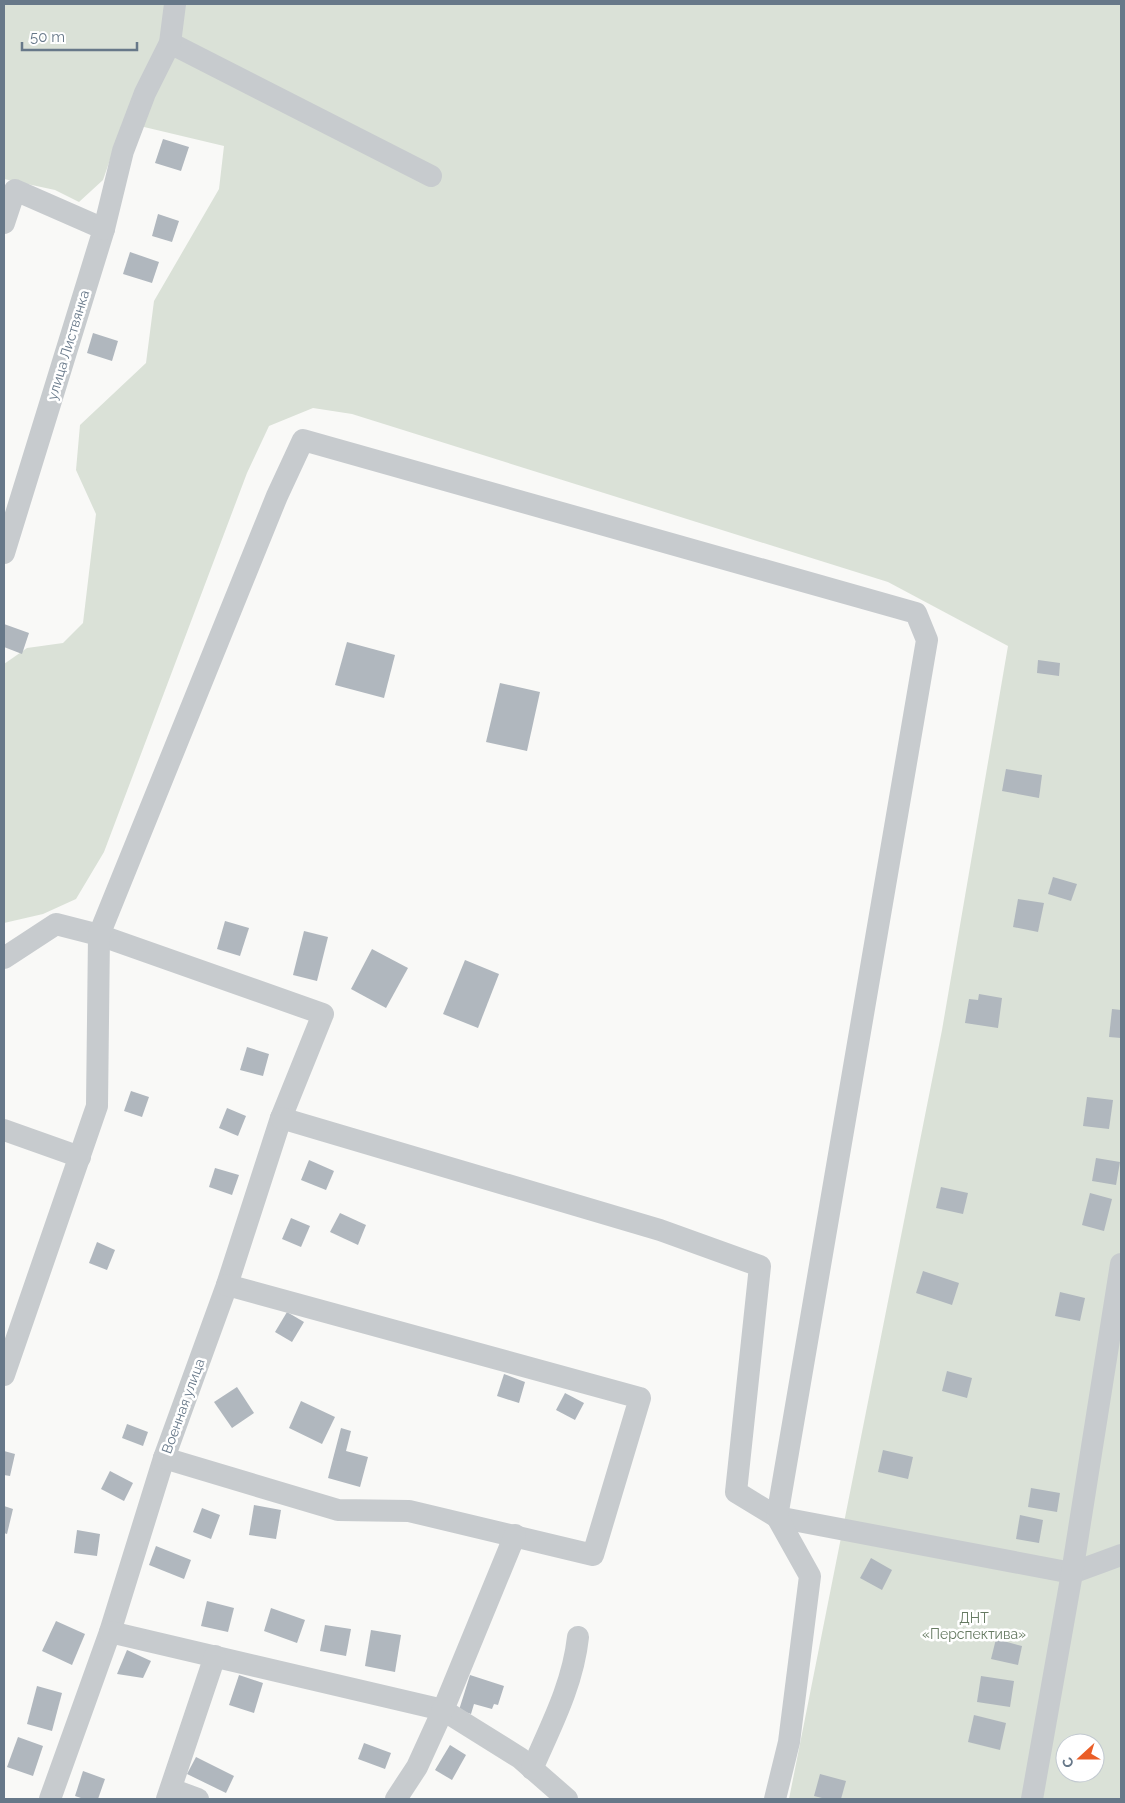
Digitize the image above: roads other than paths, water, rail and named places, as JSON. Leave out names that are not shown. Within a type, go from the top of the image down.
[{"type":"street","name":"улица Листвянка","points":[[4,553],[104,229],[123,151],[145,92],[170,43],[175,4]]},
{"type":"street","points":[[170,43],[431,176]]},
{"type":"street","points":[[4,223],[15,190],[104,229]]},
{"type":"street","points":[[4,1375],[97,1106],[99,935],[277,496],[303,440],[916,613],[927,640],[777,1517],[810,1576],[788,1742],[775,1799]]},
{"type":"street","points":[[4,958],[56,924],[99,935]]},
{"type":"street","name":"Военная улица","points":[[50,1799],[110,1632],[164,1458],[227,1285],[280,1118],[323,1014],[99,935]]},
{"type":"street","points":[[280,1118],[660,1230],[760,1266],[736,1492],[777,1517],[1072,1573],[1121,1555]]},
{"type":"street","points":[[4,1130],[80,1157]]},
{"type":"street","points":[[1032,1799],[1072,1573],[1121,1264]]},
{"type":"street","points":[[164,1458],[338,1510],[409,1511],[593,1555],[640,1398],[227,1285]]},
{"type":"street","points":[[396,1799],[417,1767],[443,1710],[515,1535]]},
{"type":"street","points":[[110,1632],[443,1710],[520,1758],[567,1799]]},
{"type":"street","points":[[532,1769],[560,1709],[575,1659],[578,1637]]},
{"type":"street","points":[[198,1799],[169,1794],[214,1656]]},
{"type":"park label","name":"ДНТ «Перспектива»","points":[[974,1626]]}]
